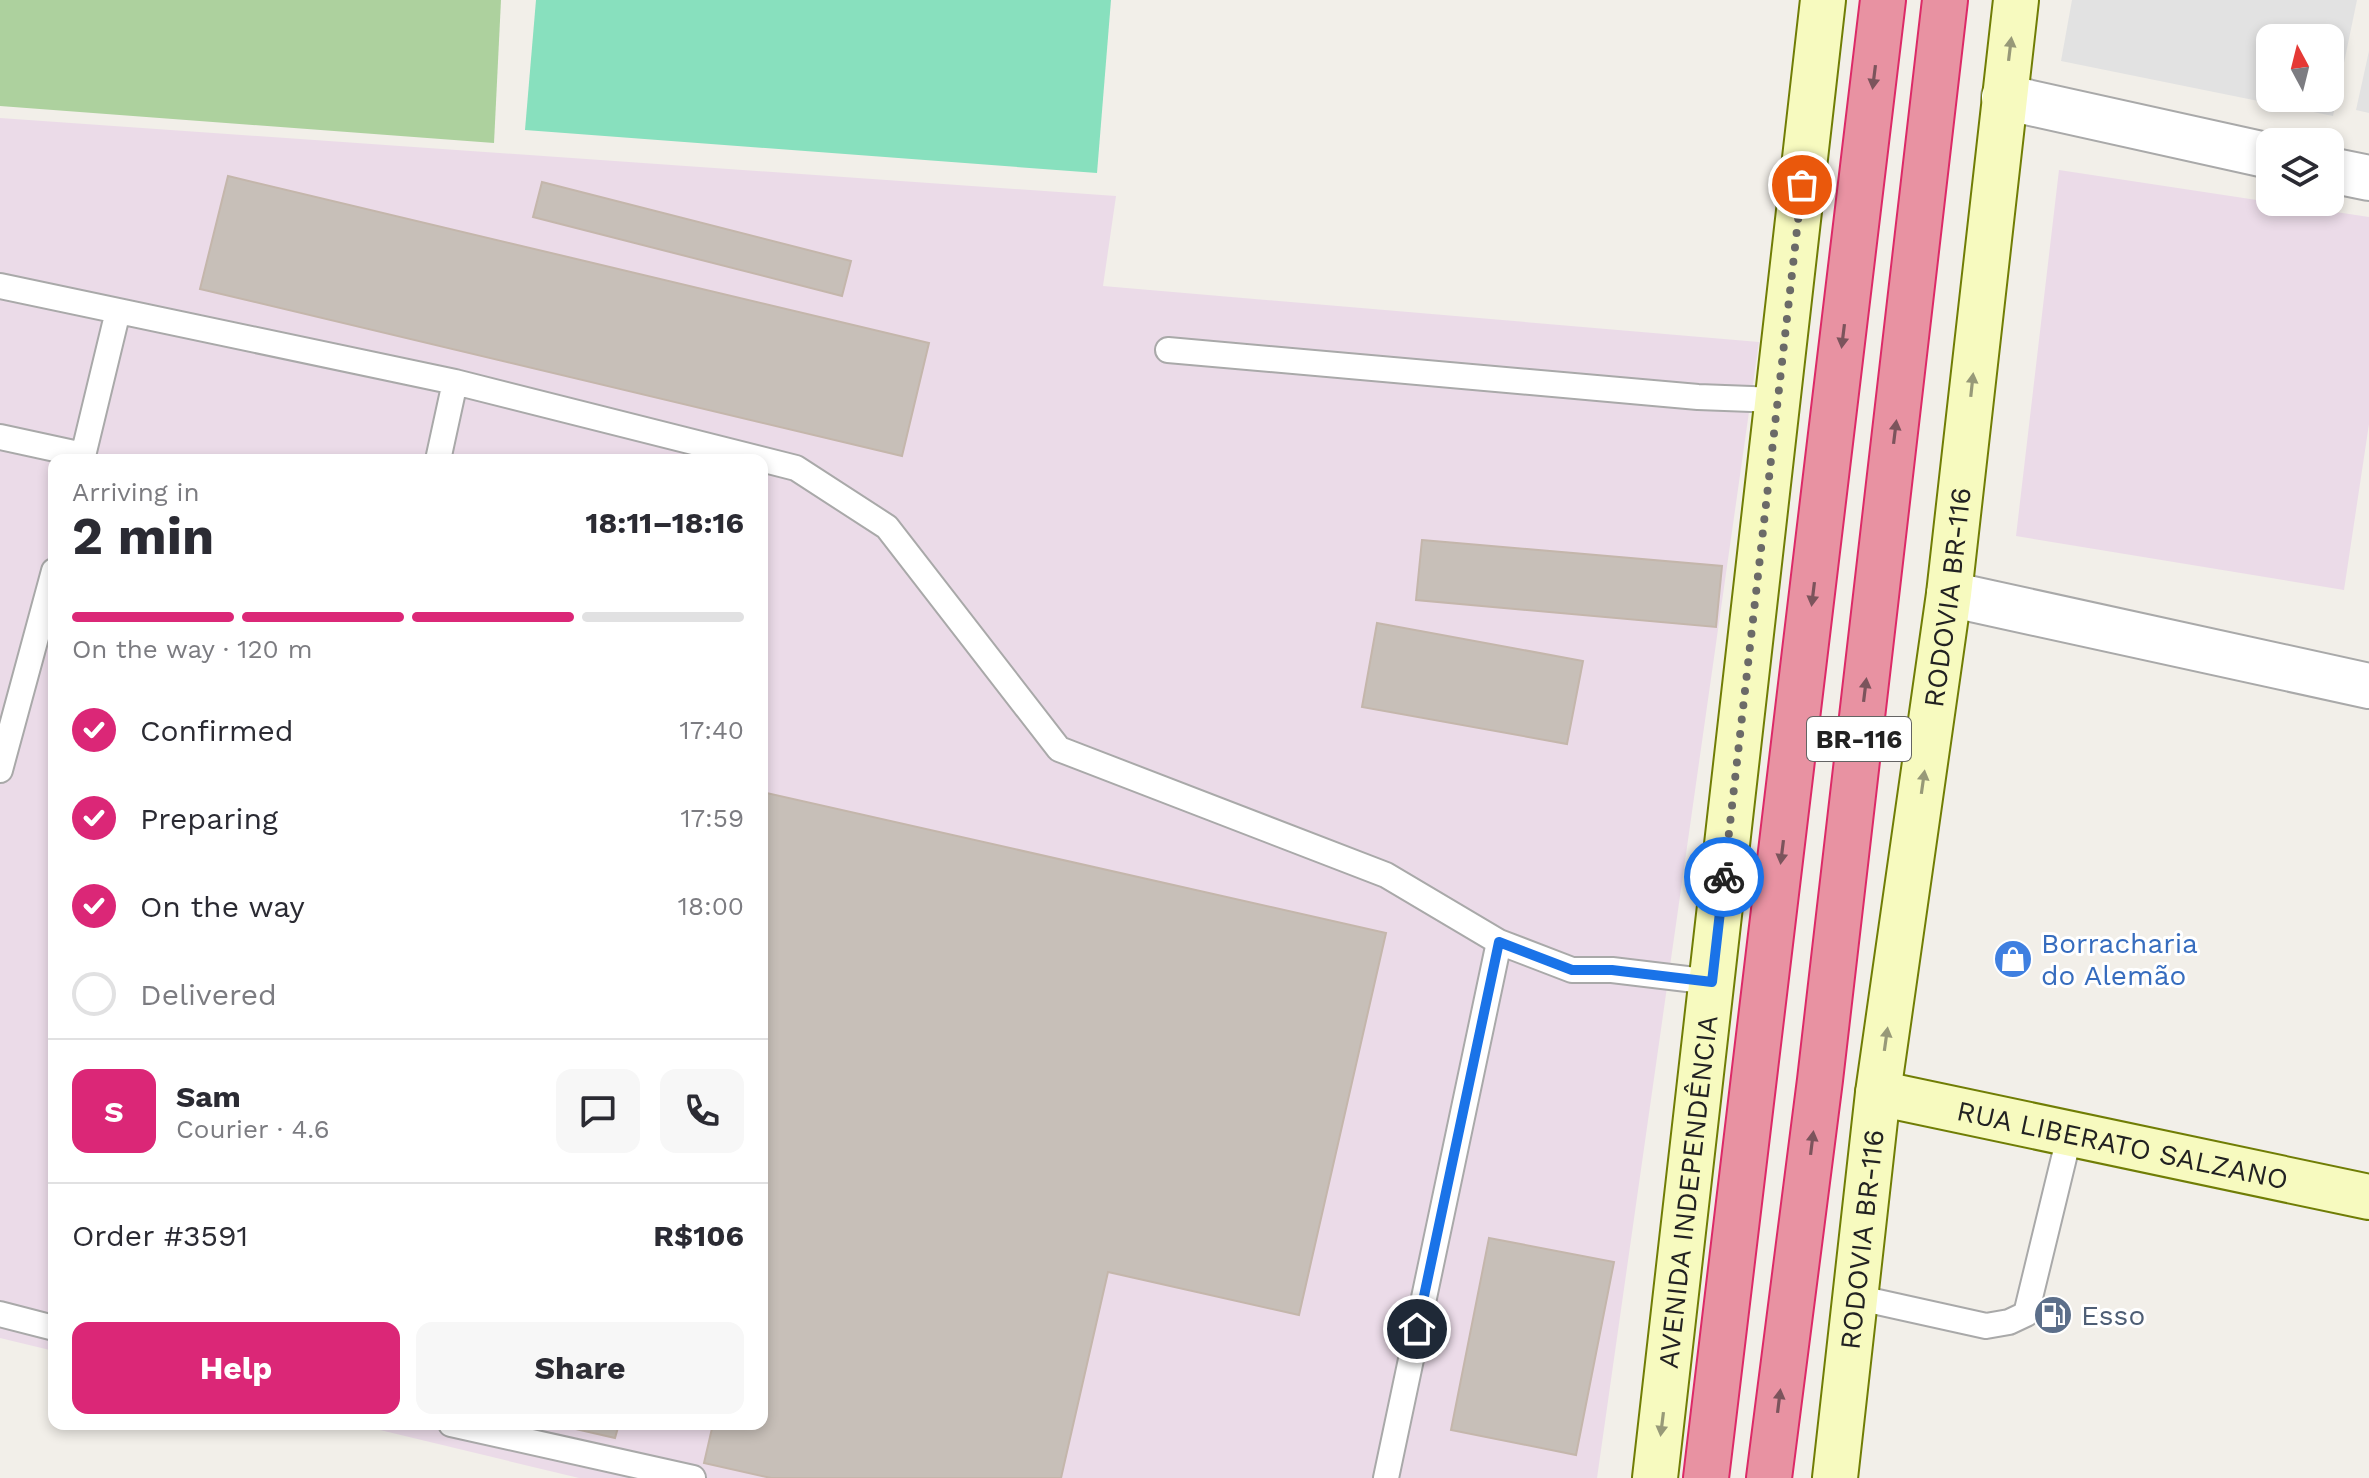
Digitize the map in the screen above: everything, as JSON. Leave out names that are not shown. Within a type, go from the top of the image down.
[{"type":"highway","name":"BR-116","points":[[1706,1478],[1883,0]]},
{"type":"highway","name":"BR-116","points":[[1769,1478],[1820,1080],[1945,0]]},
{"type":"main road","name":"AVENIDA INDEPENDÊNCIA","points":[[1655,1478],[1823,0]]},
{"type":"main road","name":"RODOVIA BR-116","points":[[1835,1478],[1878,1093],[1949,594],[2016,0]]},
{"type":"main road","name":"RUA LIBERATO SALZANO","points":[[1878,1093],[2369,1197]]},
{"type":"street","points":[[2004,97],[2256,153]]},
{"type":"street","points":[[2344,173],[2369,178]]},
{"type":"street","points":[[1949,594],[2369,686]]},
{"type":"lane","points":[[0,286],[455,382],[740,454]]},
{"type":"lane","points":[[83,454],[118,311]]},
{"type":"lane","points":[[1168,350],[1698,397],[1778,400]]},
{"type":"lane","points":[[439,454],[455,382]]},
{"type":"lane","points":[[0,437],[66,454]]},
{"type":"lane","points":[[768,461],[796,468],[887,527],[1059,749],[1386,875],[1499,942],[1572,970],[1612,970],[1712,982]]},
{"type":"lane","points":[[0,770],[48,593]]},
{"type":"lane","points":[[1386,1478],[1499,942]]},
{"type":"lane","points":[[1855,1297],[1986,1326],[2009,1322],[2026,1314],[2070,1133]]},
{"type":"lane","points":[[0,1314],[48,1326]]},
{"type":"lane","points":[[478,1430],[693,1478]]},
{"type":"shaded area","points":[[2072,0],[2357,0],[2344,63],[2344,24],[2256,24],[2256,100],[2061,61]]},
{"type":"shaded area","points":[[2369,51],[2369,113],[2356,110]]},
{"type":"shaded area","points":[[2313,112],[2334,112],[2333,116]]},
{"type":"shaded area","points":[[0,118],[1116,196],[1103,286],[1759,342],[1597,1478],[579,1478],[380,1430],[768,1430],[768,454],[48,454],[48,1350],[0,1338]]},
{"type":"shaded area","points":[[2059,170],[2256,200],[2256,216],[2344,216],[2344,213],[2369,217],[2369,424],[2344,590],[2016,536]]},
{"type":"green space","points":[[0,0],[501,0],[494,143],[0,106]]},
{"type":"green space","points":[[536,0],[1111,0],[1097,173],[525,130]]},
{"type":"building","points":[[228,176],[929,343],[902,456],[200,289]]},
{"type":"building","points":[[542,182],[851,261],[842,296],[533,217]]},
{"type":"building","points":[[1422,540],[1722,566],[1716,627],[1416,600]]},
{"type":"building","points":[[1377,623],[1583,661],[1567,744],[1362,707]]},
{"type":"building","points":[[768,793],[1386,933],[1299,1315],[1108,1272],[1061,1478],[771,1478],[704,1463],[712,1430],[768,1430]]},
{"type":"building","points":[[1489,1238],[1614,1262],[1576,1455],[1451,1430]]},
{"type":"building","points":[[580,1430],[617,1430],[615,1438]]},
{"type":"way so far","points":[[1724,877],[1802,185]]},
{"type":"place","name":"Borracharia do Alemão","points":[[2013,959]]},
{"type":"place","name":"Esso","points":[[2053,1315]]},
{"type":"route","points":[[1417,1329],[1499,942],[1572,970],[1612,970],[1712,982],[1724,877]]}]
